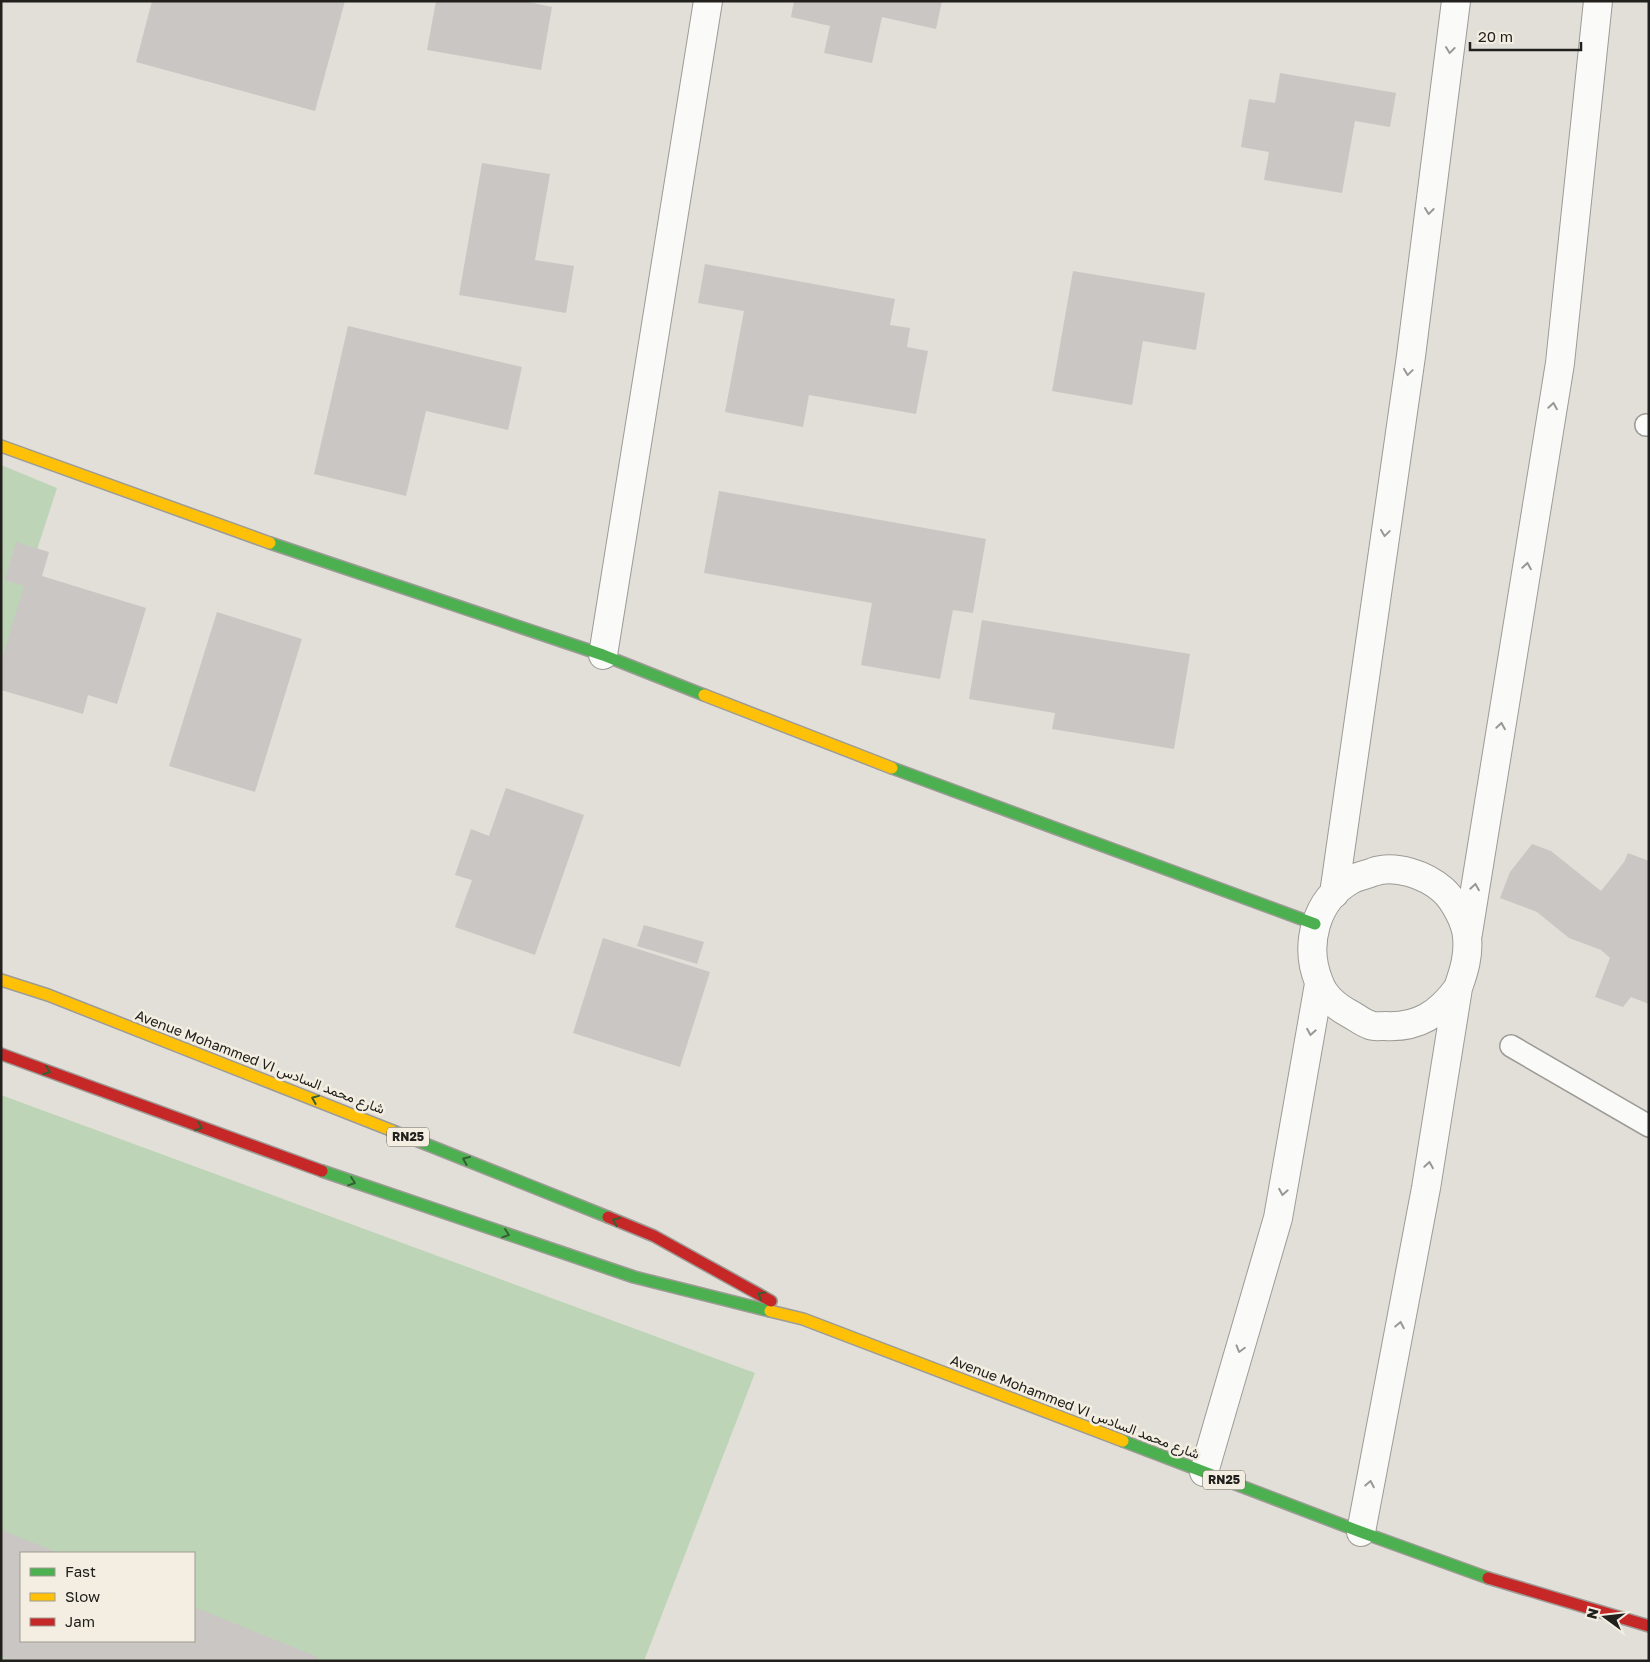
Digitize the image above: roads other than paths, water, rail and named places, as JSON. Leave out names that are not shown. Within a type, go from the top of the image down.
[{"type":"main road","points":[[1,446],[243,534],[603,654],[848,752],[1315,924]]},
{"type":"main road","name":"Avenue Mohammed VI شارع محمد السادس","points":[[1,980],[48,995],[317,1100],[654,1236],[803,1319]]},
{"type":"main road","name":"Avenue Mohammed VI شارع محمد السادس","points":[[1,1054],[300,1164],[634,1277],[803,1319],[1361,1532],[1493,1580],[1649,1626]]},
{"type":"street","points":[[603,654],[708,1]]},
{"type":"street","points":[[1334,894],[1411,356],[1456,1]]},
{"type":"street","points":[[1361,1532],[1426,1188],[1458,988],[1467,962],[1467,935],[1560,364],[1598,1]]},
{"type":"street","points":[[1458,988],[1446,1004],[1424,1020],[1398,1027],[1371,1026],[1335,1006],[1319,984],[1311,951],[1315,924],[1330,898],[1351,880],[1376,871],[1393,869],[1420,876],[1443,890],[1458,909],[1467,935]]},
{"type":"street","points":[[1204,1472],[1278,1218],[1319,984]]},
{"type":"lane","points":[[1511,1046],[1649,1126]]}]
